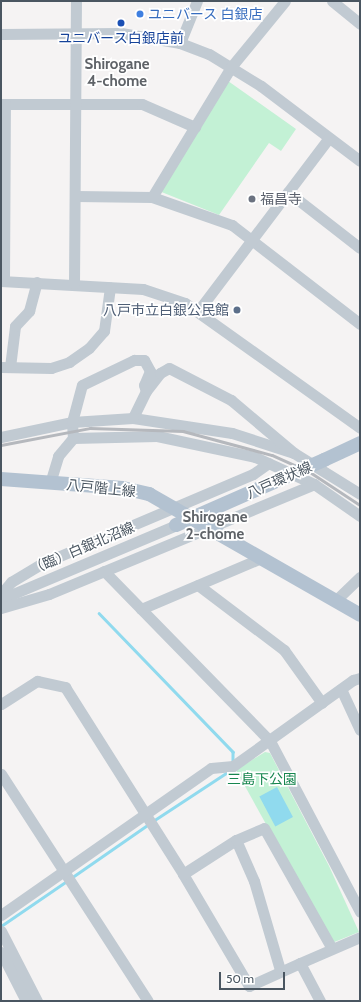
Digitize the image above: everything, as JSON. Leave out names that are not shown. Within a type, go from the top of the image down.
[{"type":"main road","name":"八戸環状線","points":[[176,525],[360,443]]},
{"type":"main road","name":"八戸階上線","points":[[1,479],[123,488],[149,494],[360,615]]},
{"type":"street","points":[[74,284],[76,196],[76,1]]},
{"type":"street","points":[[180,43],[197,1]]},
{"type":"street","points":[[152,197],[231,67],[285,1]]},
{"type":"street","points":[[332,1],[360,24]]},
{"type":"street","points":[[1,34],[76,33],[141,35],[180,43],[231,67],[360,161]]},
{"type":"street","points":[[195,127],[142,104],[3,104],[2,281],[110,287],[164,295],[198,311],[360,428]]},
{"type":"street","points":[[198,311],[329,138]]},
{"type":"street","points":[[288,192],[360,248]]},
{"type":"street","points":[[76,196],[152,197],[232,225],[360,324]]},
{"type":"street","points":[[37,282],[29,311],[15,326],[6,367],[51,368],[69,362],[89,348],[104,331],[110,287]]},
{"type":"street","points":[[50,483],[58,456],[73,438],[72,422],[82,385],[134,360],[144,360],[150,371],[144,386],[146,391]]},
{"type":"street","points":[[133,418],[146,391],[160,373],[169,368],[231,400],[294,453],[360,494]]},
{"type":"street","points":[[1,437],[72,422],[133,418],[232,433],[294,453]]},
{"type":"street","points":[[73,438],[120,435],[182,440],[269,463],[314,484],[360,516]]},
{"type":"street","points":[[1,594],[11,582],[41,564],[175,508],[269,463]]},
{"type":"street","points":[[1,608],[49,594],[314,484]]},
{"type":"street","name":"（臨）白銀北沼線","points":[[1,599],[176,525]]},
{"type":"street","points":[[141,609],[261,558]]},
{"type":"street","points":[[104,571],[270,741],[359,905]]},
{"type":"street","points":[[335,600],[360,577]]},
{"type":"street","points":[[198,585],[284,650],[322,703]]},
{"type":"street","points":[[1,915],[211,768],[233,766],[270,741],[356,679],[360,668]]},
{"type":"street","points":[[1,704],[37,681],[65,687],[184,874],[249,986],[280,970],[300,963],[330,947],[360,937]]},
{"type":"street","points":[[341,689],[360,730]]},
{"type":"street","points":[[1,774],[148,1001]]},
{"type":"street","points":[[184,874],[236,840],[264,828],[330,947]]},
{"type":"street","points":[[236,840],[254,881],[280,970]]},
{"type":"street","points":[[1,931],[37,1001]]},
{"type":"street","points":[[1,952],[26,1001]]},
{"type":"street","points":[[300,963],[320,1001]]},
{"type":"green space","points":[[228,81],[296,129],[281,151],[269,143],[219,215],[159,191]]},
{"type":"green space","name":"三島下公園","points":[[265,752],[270,753],[329,866],[359,932],[332,943],[236,770]]},
{"type":"water","points":[[277,787],[293,817],[275,826],[259,796]]},
{"type":"waterway","points":[[99,613],[233,752],[233,762]]},
{"type":"waterway","points":[[153,821],[229,771]]},
{"type":"waterway","points":[[71,878],[149,824]]},
{"type":"waterway","points":[[1,926],[67,881]]},
{"type":"railway","points":[[1,445],[90,428],[183,431],[272,455],[310,472],[360,505]]},
{"type":"place","name":"ユニバース 白銀店","points":[[140,14]]},
{"type":"place","name":"ユニバース白銀店前","points":[[121,23]]},
{"type":"place","name":"福昌寺","points":[[252,199]]},
{"type":"place","name":"八戸市立白銀公民館","points":[[237,310]]},
{"type":"district","name":"Shirogane 4-chome","points":[[117,72]]},
{"type":"district","name":"Shirogane 2-chome","points":[[215,526]]}]
